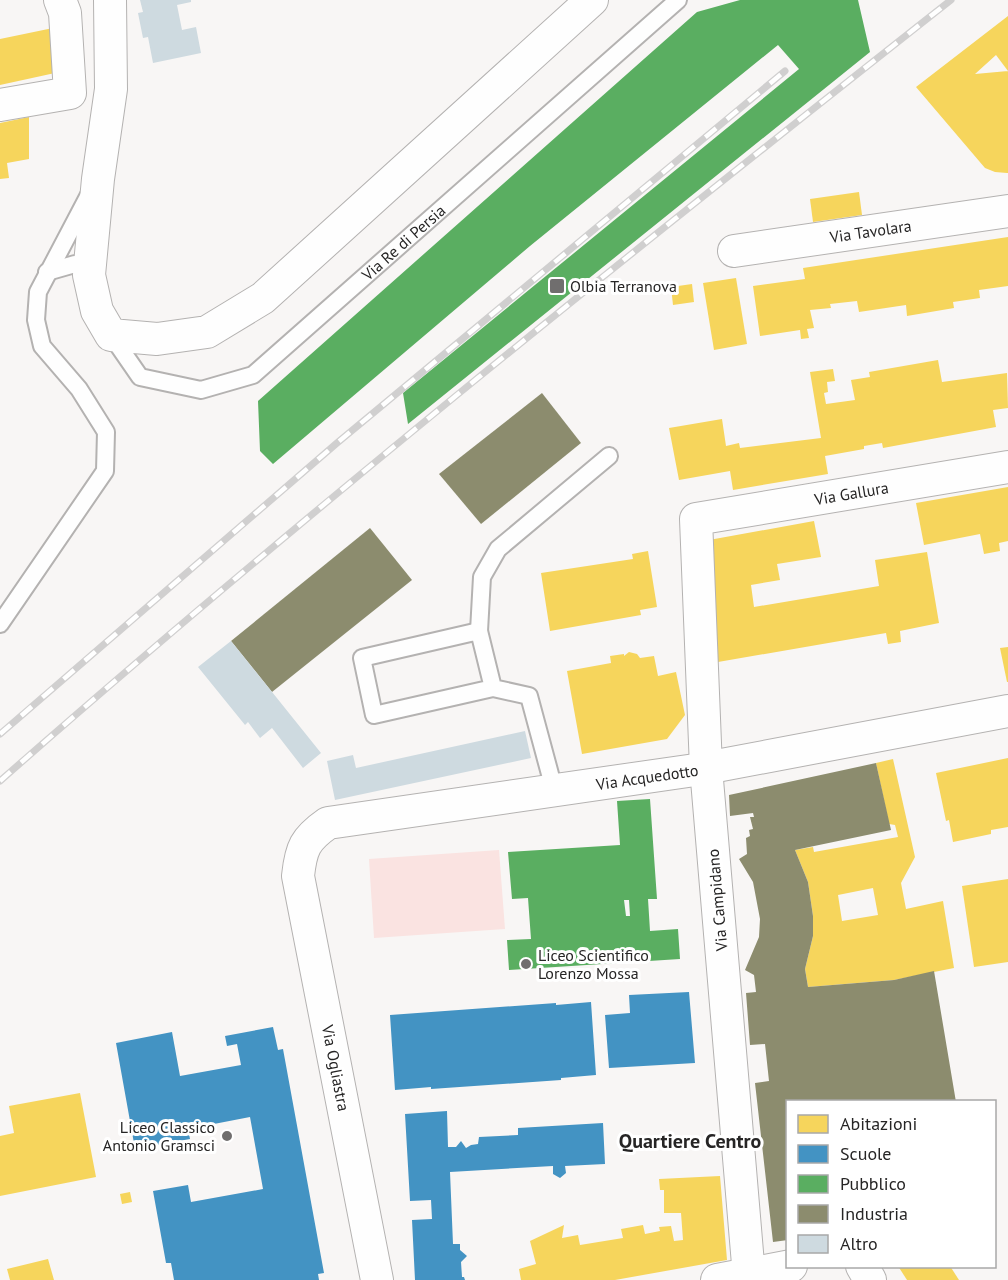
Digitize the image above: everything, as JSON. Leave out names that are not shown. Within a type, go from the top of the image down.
[{"type":"street","points":[[0,105],[70,93],[65,13],[60,0]]},
{"type":"street","name":"Via Re di Persia","points":[[110,0],[111,89],[98,179],[89,275],[97,311],[111,335]]},
{"type":"street","points":[[111,335],[157,339],[207,332],[262,298],[592,0]]},
{"type":"street","name":"Via Tavolara","points":[[734,251],[1008,211]]},
{"type":"street","name":"Via Gallura","points":[[696,519],[1008,467]]},
{"type":"street","name":"Via Campidano","points":[[696,519],[706,768],[751,1277]]},
{"type":"street","name":"Via Acquedotto","points":[[300,855],[310,836],[328,823],[706,768],[1008,711]]},
{"type":"street","name":"Via Ogliastra","points":[[300,855],[298,876],[377,1280]]},
{"type":"street","points":[[717,1280],[751,1277],[786,1267]]},
{"type":"lane","name":"Via Re di Persia","points":[[111,335],[140,377],[201,390],[253,375],[678,0]]},
{"type":"lane","points":[[0,624],[105,471],[106,432],[79,388],[42,346],[36,320],[38,291],[98,179]]},
{"type":"lane","points":[[47,272],[75,264],[89,275]]},
{"type":"lane","points":[[493,688],[479,632],[482,577],[498,549],[609,456]]},
{"type":"lane","points":[[479,632],[362,658],[374,715],[493,688],[529,696],[554,789]]},
{"type":"shaded area","points":[[499,850],[505,929],[374,938],[369,859]]},
{"type":"building: Abitazioni","points":[[1008,16],[1008,71],[1008,173],[985,168],[916,87]],"holes":[[[996,55],[1008,71],[975,74]]]},
{"type":"building: Abitazioni","points":[[53,28],[55,73],[0,85],[0,39]]},
{"type":"building: Abitazioni","points":[[29,117],[29,159],[7,163],[9,178],[0,179],[0,123]]},
{"type":"building: Abitazioni","points":[[859,192],[862,215],[813,222],[810,199]]},
{"type":"building: Abitazioni","points":[[1008,237],[1008,286],[979,290],[980,298],[953,302],[954,308],[907,316],[906,305],[859,312],[857,301],[830,304],[831,308],[810,310],[814,328],[807,329],[809,338],[801,339],[800,330],[760,336],[753,286],[805,279],[803,268]]},
{"type":"building: Abitazioni","points":[[736,278],[747,344],[714,350],[703,283]]},
{"type":"building: Abitazioni","points":[[692,284],[694,302],[673,305],[671,287]]},
{"type":"building: Abitazioni","points":[[938,360],[942,382],[1007,373],[1008,408],[993,410],[996,427],[883,448],[882,443],[864,446],[864,449],[825,456],[828,474],[733,490],[730,471],[679,480],[669,428],[722,419],[726,446],[739,443],[740,448],[821,438],[810,372],[833,369],[835,381],[827,382],[828,392],[824,393],[826,404],[855,400],[851,380],[870,377],[869,372]]},
{"type":"building: Abitazioni","points":[[1008,487],[1008,541],[999,543],[1000,551],[984,554],[980,534],[924,545],[916,503]]},
{"type":"building: Abitazioni","points":[[814,521],[821,557],[777,564],[780,580],[751,585],[754,607],[879,586],[875,560],[927,552],[939,623],[900,631],[901,642],[888,644],[886,633],[718,662],[709,540]]},
{"type":"building: Abitazioni","points":[[648,551],[657,607],[640,610],[641,615],[550,631],[541,573],[633,559],[632,554]]},
{"type":"building: Abitazioni","points":[[1008,647],[1008,682],[1007,682],[1000,648]]},
{"type":"building: Abitazioni","points":[[629,652],[637,654],[640,658],[654,656],[658,676],[676,672],[685,715],[667,739],[582,754],[567,671],[611,663],[610,656],[624,654],[624,656]]},
{"type":"building: Abitazioni","points":[[1008,758],[1008,827],[991,830],[991,834],[953,842],[936,773]]},
{"type":"building: Abitazioni","points":[[893,759],[915,857],[901,883],[906,909],[943,901],[954,968],[894,980],[808,987],[805,969],[813,936],[813,916],[808,882],[795,850],[813,847],[814,852],[898,837],[895,825],[889,824],[876,763]],"holes":[[[873,888],[878,915],[842,921],[838,895]]]},
{"type":"building: Abitazioni","points":[[1008,879],[1008,962],[974,967],[962,886]]},
{"type":"building: Abitazioni","points":[[80,1093],[96,1177],[0,1196],[0,1136],[14,1133],[9,1106]]},
{"type":"building: Abitazioni","points":[[720,1176],[727,1260],[615,1280],[521,1280],[519,1269],[536,1264],[530,1241],[564,1225],[562,1238],[578,1235],[580,1245],[623,1238],[621,1229],[643,1225],[645,1234],[660,1231],[659,1227],[671,1226],[674,1241],[683,1240],[681,1213],[664,1213],[664,1190],[660,1190],[659,1179]]},
{"type":"building: Abitazioni","points":[[130,1192],[132,1202],[122,1204],[120,1194]]},
{"type":"building: Abitazioni","points":[[48,1259],[54,1280],[10,1280],[7,1269]]},
{"type":"building: Abitazioni","points":[[899,1268],[951,1268],[959,1280],[907,1280]]},
{"type":"building: Scuole","points":[[689,992],[695,1063],[609,1068],[605,1015],[630,1013],[629,995]]},
{"type":"building: Scuole","points":[[591,1002],[596,1075],[561,1078],[561,1080],[395,1090],[390,1015]]},
{"type":"building: Scuole","points":[[273,1027],[278,1050],[283,1049],[324,1273],[318,1274],[319,1280],[174,1280],[171,1263],[166,1263],[153,1191],[188,1185],[191,1202],[263,1189],[250,1117],[188,1129],[190,1139],[135,1149],[116,1043],[172,1032],[180,1076],[241,1065],[237,1044],[227,1046],[225,1036]]},
{"type":"building: Scuole","points":[[447,1111],[448,1147],[456,1147],[461,1141],[466,1148],[478,1144],[479,1137],[518,1135],[518,1128],[603,1123],[605,1164],[565,1166],[566,1173],[560,1178],[553,1174],[553,1166],[450,1172],[453,1244],[460,1244],[460,1250],[467,1256],[461,1262],[462,1277],[465,1280],[415,1280],[412,1220],[432,1219],[431,1200],[410,1201],[405,1114]]},
{"type":"building: Pubblico","name":"Olbia Terranova","points":[[740,0],[858,0],[870,52],[408,424],[403,393],[799,69],[778,45],[530,246],[273,464],[260,451],[258,401],[697,12]]},
{"type":"building: Pubblico","points":[[650,799],[657,899],[648,899],[650,931],[678,929],[680,959],[509,970],[507,940],[531,939],[528,898],[512,899],[508,852],[620,845],[617,801]],"holes":[[[624,900],[629,900],[630,916],[626,916]]]},
{"type":"building: Industria","points":[[542,393],[581,443],[481,524],[439,474]]},
{"type":"building: Industria","points":[[370,528],[412,580],[272,692],[231,641]]},
{"type":"building: Industria","points":[[876,763],[891,830],[795,850],[808,882],[813,916],[813,936],[805,969],[808,987],[894,980],[934,971],[956,1100],[786,1100],[786,1240],[773,1242],[755,1083],[769,1081],[765,1044],[750,1045],[746,993],[756,992],[754,975],[745,970],[759,937],[760,919],[753,882],[739,859],[747,854],[746,838],[750,836],[749,830],[753,829],[750,817],[754,817],[753,813],[730,816],[729,795]]},
{"type":"building: Altro","points":[[140,0],[191,0],[191,2],[177,5],[182,30],[196,27],[201,53],[153,63],[148,37],[143,38],[138,13],[143,12]]},
{"type":"building: Altro","points":[[231,641],[321,753],[303,768],[272,728],[260,738],[248,722],[245,725],[198,667]]},
{"type":"building: Altro","points":[[525,731],[531,758],[335,800],[327,761],[353,755],[356,768]]},
{"type":"railway","points":[[0,781],[233,580],[470,384],[951,0]]},
{"type":"railway","points":[[0,734],[337,443],[785,71]]},
{"type":"place","name":"Olbia Terranova","points":[[557,286]]},
{"type":"place","name":"Liceo Scientifico Lorenzo Mossa","points":[[526,964]]},
{"type":"place","name":"Liceo Classico Antonio Gramsci","points":[[227,1136]]},
{"type":"district","name":"Quartiere Centro","points":[[690,1141]]}]
